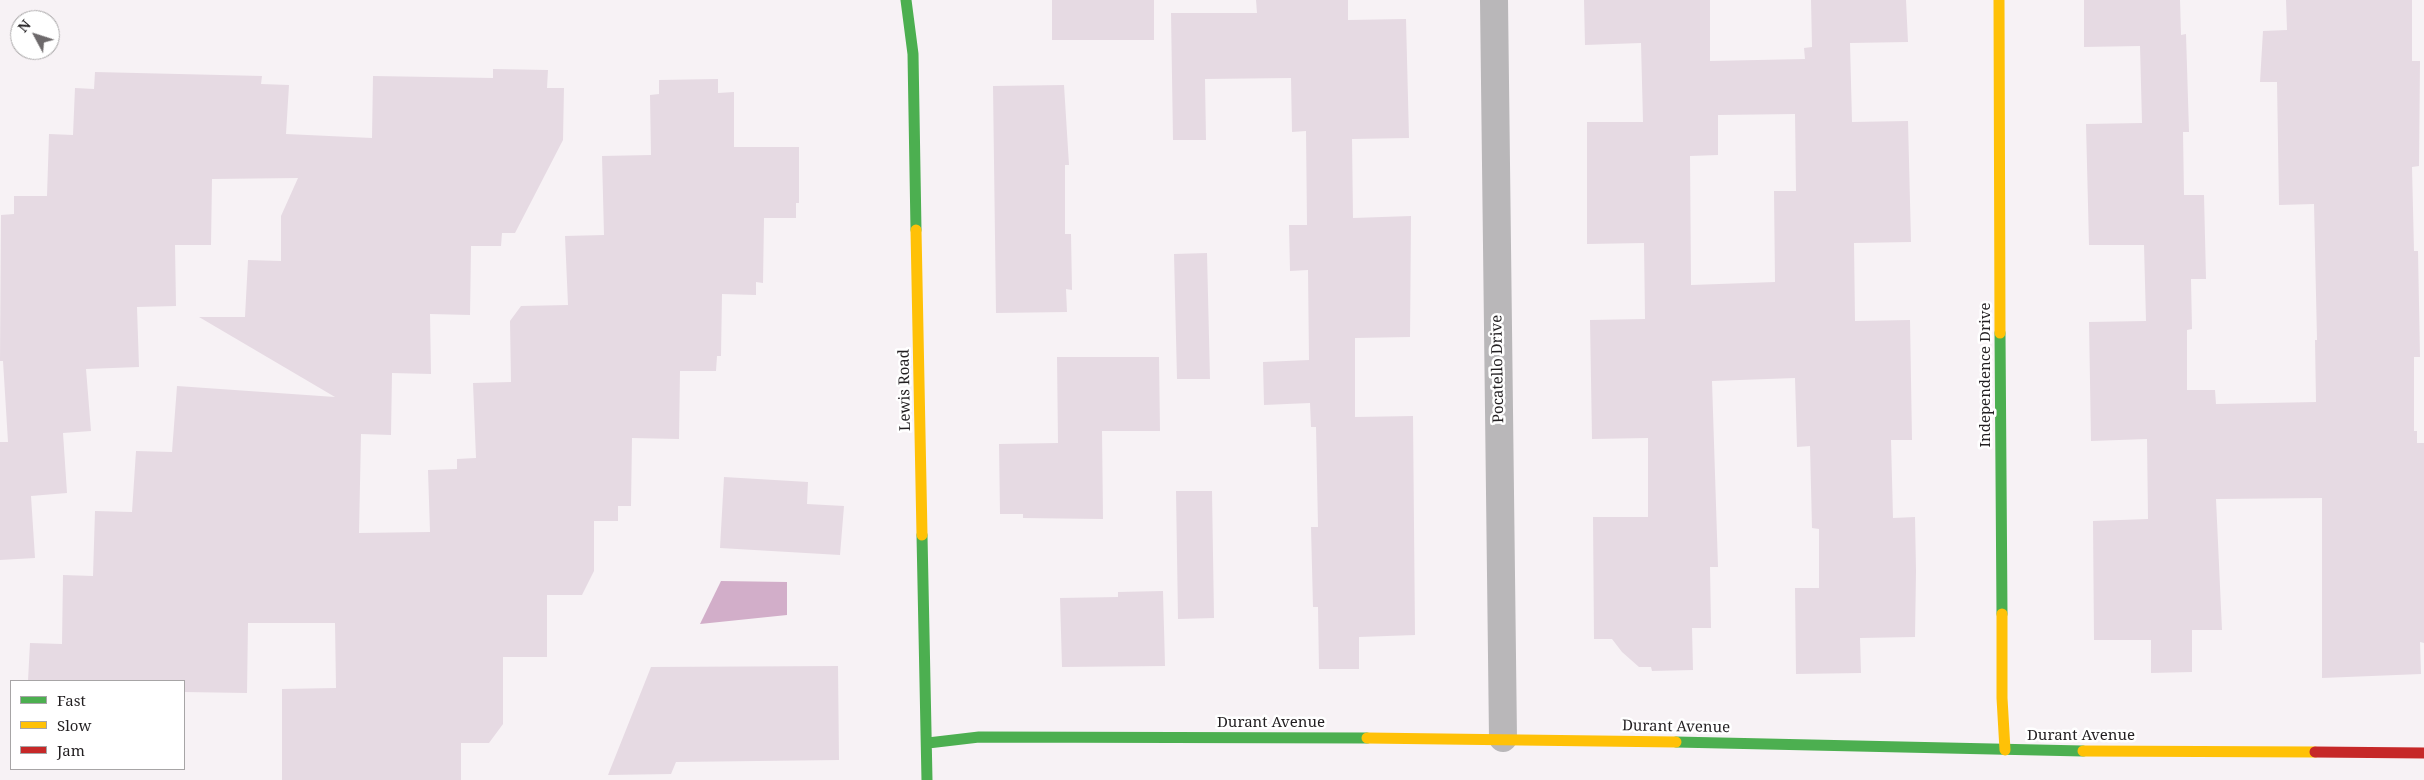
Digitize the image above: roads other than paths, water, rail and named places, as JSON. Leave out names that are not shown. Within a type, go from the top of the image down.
[{"type":"street","name":"Lewis Road","points":[[906,0],[913,54],[928,780]]},
{"type":"street","name":"Pocatello Drive","points":[[1494,0],[1502,738]]},
{"type":"street","name":"Independence Drive","points":[[1999,0],[2002,698],[2004,750]]},
{"type":"street","name":"Durant Avenue","points":[[928,743],[979,737],[1502,738],[2004,750],[2424,753]]}]
